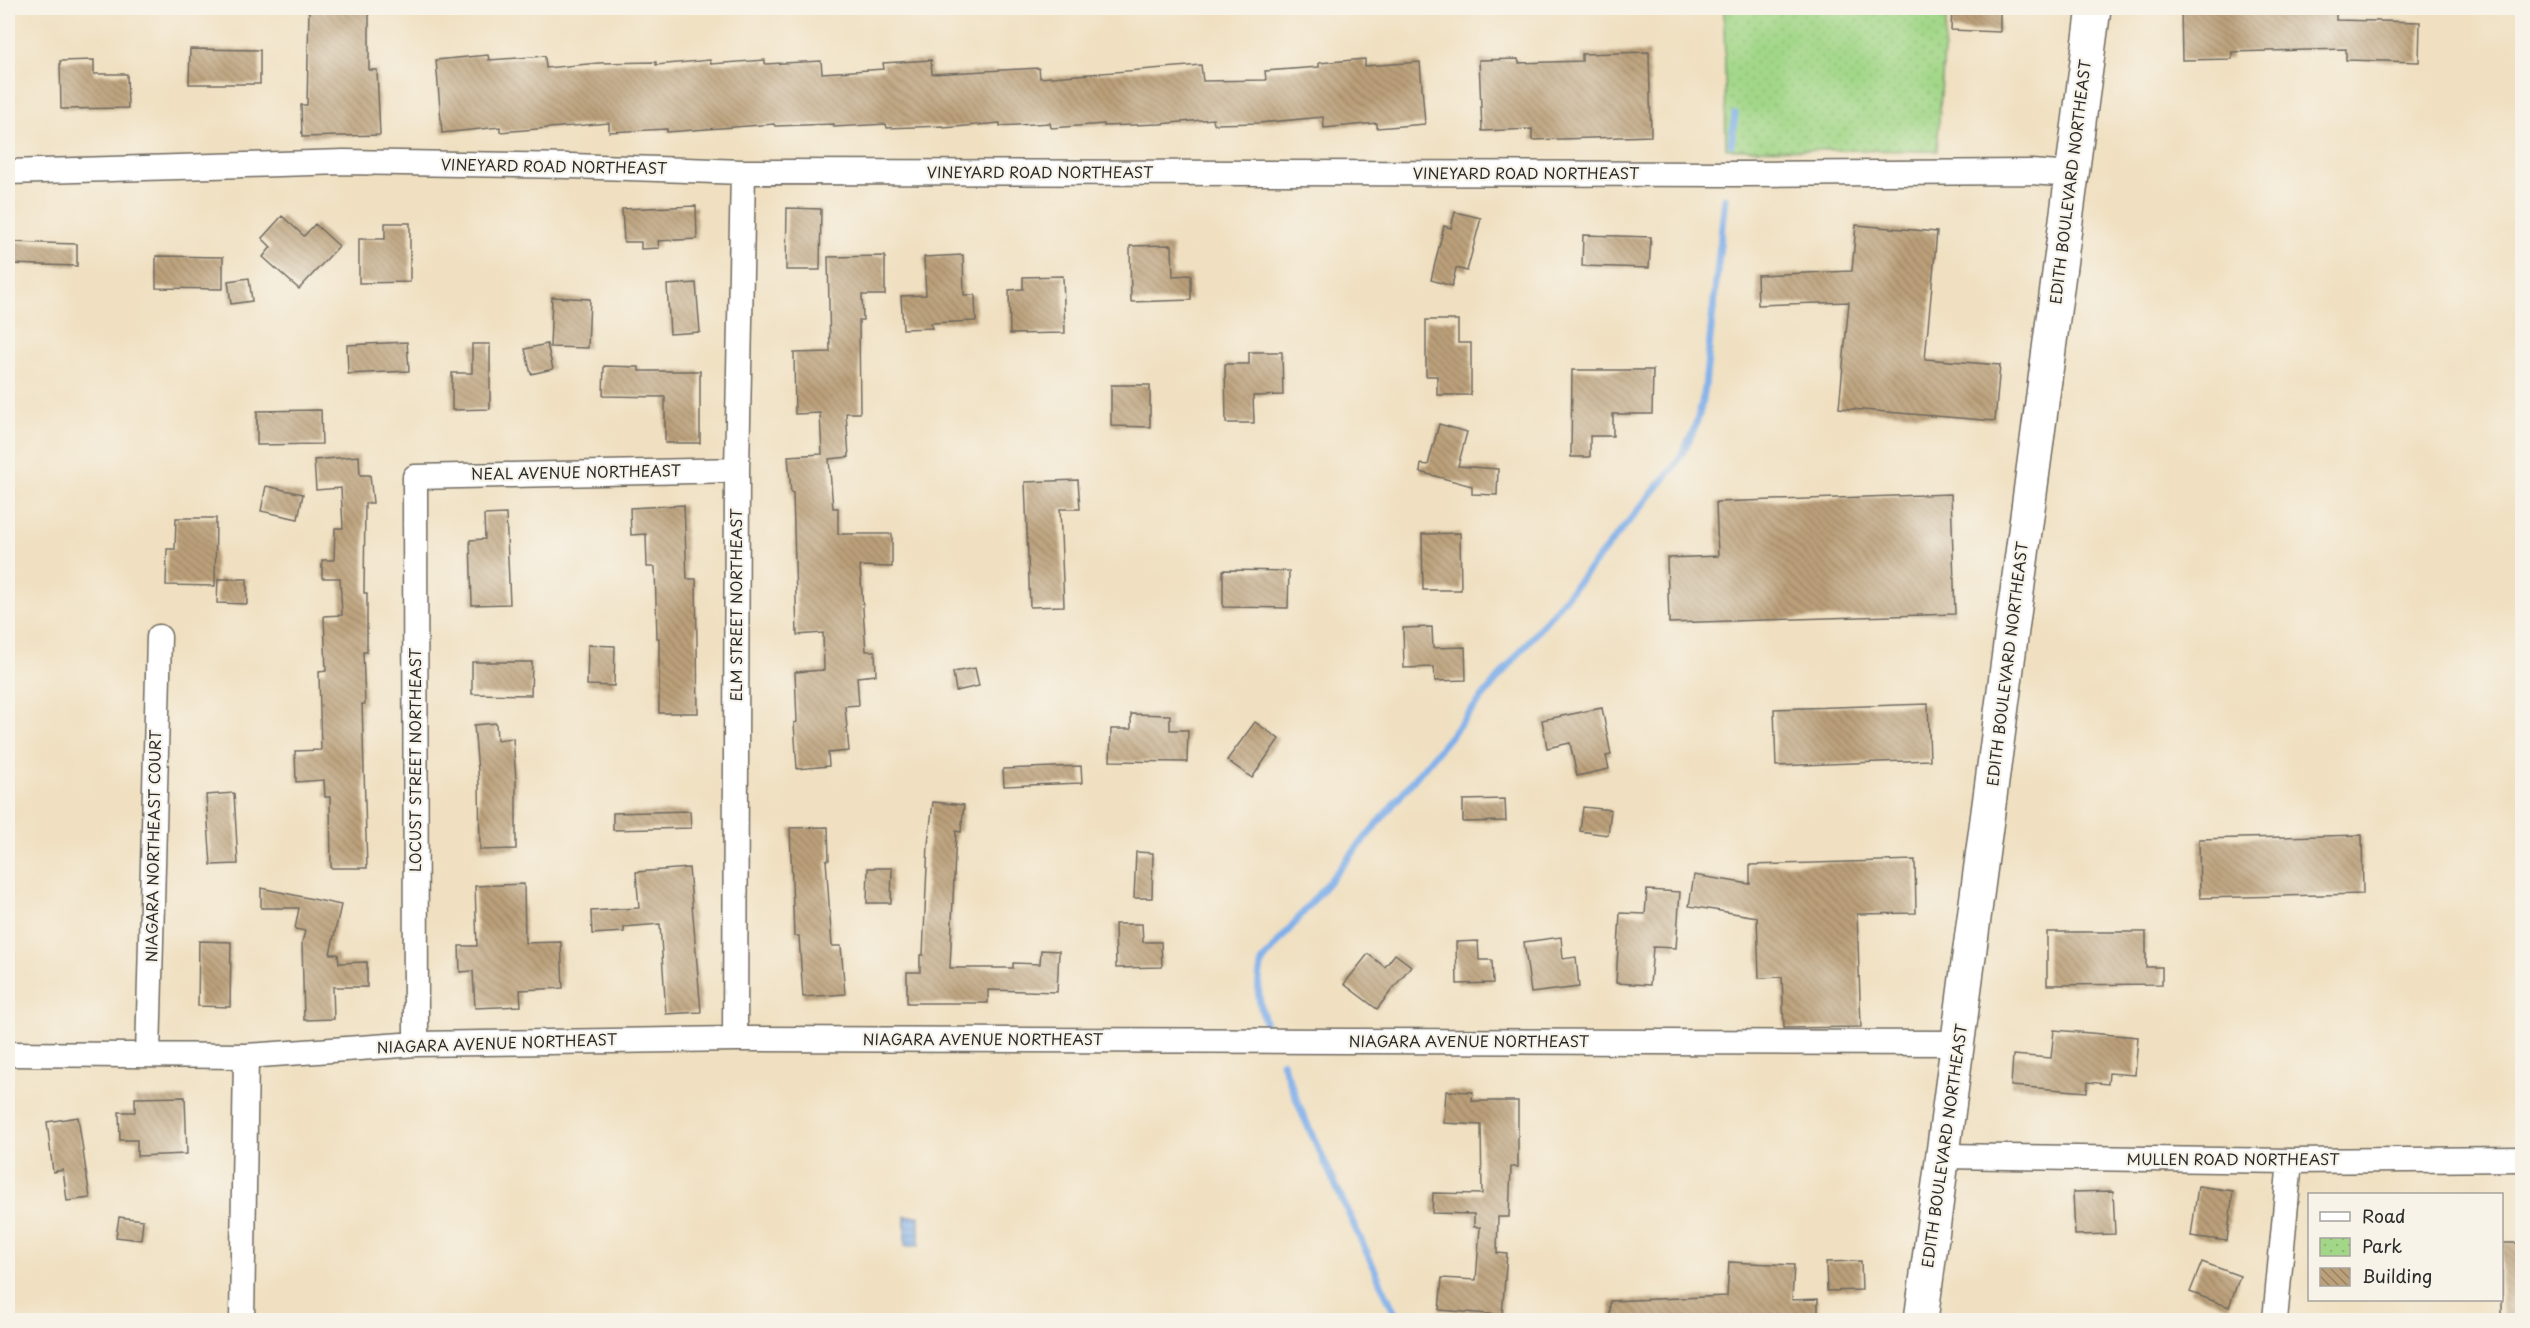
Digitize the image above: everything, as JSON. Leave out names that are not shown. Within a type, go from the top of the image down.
[{"type":"street","name":"EDITH BOULEVARD NORTHEAST","points":[[1921,1320],[2094,8]]},
{"type":"street","name":"VINEYARD ROAD NORTHEAST","points":[[8,172],[344,162],[743,172],[1741,174],[2031,172],[2072,175]]},
{"type":"street","name":"ELM STREET NORTHEAST","points":[[735,1039],[737,470],[743,172]]},
{"type":"street","name":"NEAL AVENUE NORTHEAST","points":[[415,477],[737,470]]},
{"type":"street","name":"LOCUST STREET NORTHEAST","points":[[415,477],[416,1044]]},
{"type":"street","name":"NIAGARA NORTHEAST COURT","points":[[148,1055],[159,637]]},
{"type":"street","name":"NIAGARA AVENUE NORTHEAST","points":[[8,1054],[246,1056],[416,1044],[735,1039],[1959,1042]]},
{"type":"street","points":[[242,1320],[246,1056]]},
{"type":"street","name":"MULLEN ROAD NORTHEAST","points":[[1943,1156],[2290,1161],[2523,1159]]},
{"type":"street","points":[[2275,1320],[2290,1161]]},
{"type":"green space","points":[[1724,8],[1947,8],[1937,151],[1726,149]]},
{"type":"water","points":[[905,1216],[919,1216],[919,1246],[905,1246]]},
{"type":"building","points":[[309,8],[369,8],[369,70],[377,70],[380,135],[302,137],[301,105],[307,105]]},
{"type":"building","points":[[1952,8],[2000,8],[2000,32],[1951,30]]},
{"type":"building","points":[[2181,8],[2336,8],[2336,20],[2420,22],[2419,62],[2346,60],[2346,49],[2232,52],[2232,59],[2182,60]]},
{"type":"building","points":[[190,49],[260,50],[260,84],[189,84]]},
{"type":"building","points":[[1649,52],[1651,136],[1532,140],[1532,129],[1482,131],[1479,60],[1518,59],[1519,63],[1582,61],[1582,54]]},
{"type":"building","points":[[488,55],[489,60],[545,56],[546,68],[599,63],[656,62],[656,65],[710,60],[711,64],[765,60],[765,64],[821,61],[822,73],[884,69],[883,63],[931,60],[932,74],[1039,68],[1040,78],[1201,65],[1203,81],[1266,80],[1265,71],[1319,67],[1319,63],[1365,59],[1365,66],[1420,62],[1425,124],[1377,128],[1377,123],[1324,128],[1323,117],[1259,123],[1214,124],[1213,119],[1160,124],[1104,126],[1104,124],[1051,128],[1050,123],[1000,126],[1000,123],[944,128],[943,126],[887,128],[886,124],[834,127],[834,124],[775,126],[774,124],[667,132],[667,129],[609,132],[609,123],[500,132],[500,127],[442,133],[436,60]]},
{"type":"building","points":[[94,60],[94,74],[127,74],[128,108],[61,109],[60,61]]},
{"type":"building","points":[[696,206],[697,239],[658,241],[659,248],[641,249],[641,242],[624,242],[622,209]]},
{"type":"building","points":[[787,208],[821,209],[820,270],[786,270]]},
{"type":"building","points":[[1455,212],[1481,218],[1467,271],[1456,268],[1452,286],[1431,280],[1444,226],[1451,228]]},
{"type":"building","points":[[282,216],[304,236],[315,224],[339,246],[299,289],[263,257],[271,247],[262,238]]},
{"type":"building","points":[[385,223],[410,223],[410,282],[359,283],[359,239],[385,239]]},
{"type":"building","points":[[1856,225],[1937,232],[1925,359],[2000,365],[1995,421],[1839,408],[1849,302],[1758,305],[1757,275],[1852,271]]},
{"type":"building","points":[[1583,235],[1651,237],[1649,268],[1582,266]]},
{"type":"building","points":[[8,242],[77,244],[77,266],[8,264]]},
{"type":"building","points":[[1172,245],[1173,276],[1191,275],[1191,300],[1131,302],[1130,246]]},
{"type":"building","points":[[963,255],[964,295],[975,295],[976,321],[931,323],[932,328],[903,329],[901,296],[926,295],[924,257]]},
{"type":"building","points":[[156,256],[223,257],[223,289],[156,288]]},
{"type":"building","points":[[885,256],[885,295],[862,295],[863,320],[859,320],[860,413],[846,413],[849,457],[829,459],[833,508],[838,508],[838,534],[892,534],[892,567],[860,566],[866,651],[875,651],[876,675],[857,677],[859,705],[845,706],[849,751],[828,753],[829,766],[797,769],[794,723],[797,722],[795,672],[824,670],[823,633],[797,635],[793,493],[791,493],[788,456],[822,454],[820,413],[795,414],[794,353],[830,352],[828,257]]},
{"type":"building","points":[[1063,276],[1065,333],[1010,334],[1009,290],[1023,289],[1023,277]]},
{"type":"building","points":[[249,278],[252,301],[231,304],[228,281]]},
{"type":"building","points":[[696,283],[700,332],[670,334],[667,285]]},
{"type":"building","points":[[552,297],[590,299],[588,348],[550,347]]},
{"type":"building","points":[[1426,320],[1458,320],[1458,343],[1471,343],[1471,395],[1437,395],[1437,376],[1426,376]]},
{"type":"building","points":[[407,342],[409,371],[348,374],[347,345]]},
{"type":"building","points":[[472,344],[490,344],[490,409],[452,410],[452,373],[472,373]]},
{"type":"building","points":[[547,344],[553,369],[531,374],[525,349]]},
{"type":"building","points":[[1249,352],[1282,352],[1283,395],[1253,396],[1254,423],[1226,423],[1225,364],[1249,364]]},
{"type":"building","points":[[604,366],[639,367],[639,371],[700,371],[700,443],[665,443],[665,397],[603,396]]},
{"type":"building","points":[[1572,370],[1653,370],[1652,414],[1613,414],[1613,436],[1590,436],[1590,457],[1571,457]]},
{"type":"building","points":[[1111,385],[1150,385],[1150,427],[1111,426]]},
{"type":"building","points":[[321,410],[322,444],[257,445],[257,411]]},
{"type":"building","points":[[1439,424],[1467,432],[1458,466],[1498,469],[1497,495],[1472,494],[1472,486],[1420,472],[1421,464],[1428,465]]},
{"type":"building","points":[[359,456],[360,475],[370,475],[373,503],[365,503],[364,593],[367,593],[367,652],[363,652],[365,704],[362,704],[367,868],[331,868],[330,797],[325,797],[324,780],[296,782],[295,751],[321,750],[319,672],[326,671],[324,616],[342,615],[340,578],[322,578],[322,560],[334,560],[335,528],[343,528],[341,488],[316,490],[314,460]]},
{"type":"building","points":[[1078,480],[1080,509],[1060,509],[1064,606],[1030,607],[1025,482]]},
{"type":"building","points":[[266,486],[303,494],[298,519],[261,511]]},
{"type":"building","points":[[1951,494],[1955,614],[1669,623],[1667,558],[1718,556],[1716,502]]},
{"type":"building","points":[[684,505],[687,579],[696,579],[698,713],[659,713],[659,638],[657,638],[655,567],[647,567],[646,534],[631,535],[630,508]]},
{"type":"building","points":[[506,514],[510,604],[472,605],[470,540],[485,539],[484,515]]},
{"type":"building","points":[[176,518],[216,518],[215,586],[166,585],[167,549],[175,549]]},
{"type":"building","points":[[1460,533],[1461,590],[1423,590],[1422,534]]},
{"type":"building","points":[[1223,570],[1289,571],[1288,608],[1223,607]]},
{"type":"building","points":[[218,579],[247,579],[247,604],[217,603]]},
{"type":"building","points":[[1432,627],[1433,648],[1465,647],[1466,680],[1435,681],[1434,667],[1404,668],[1403,628]]},
{"type":"building","points":[[588,645],[615,646],[614,686],[587,685]]},
{"type":"building","points":[[472,662],[532,662],[531,695],[472,694]]},
{"type":"building","points":[[975,668],[979,686],[956,691],[953,672]]},
{"type":"building","points":[[1928,704],[1930,760],[1776,766],[1774,709]]},
{"type":"building","points":[[1602,708],[1611,755],[1606,756],[1609,769],[1577,776],[1570,743],[1547,748],[1542,720]]},
{"type":"building","points":[[1131,714],[1170,715],[1170,730],[1188,730],[1187,762],[1110,761],[1111,729],[1131,729]]},
{"type":"building","points":[[1255,722],[1279,739],[1252,778],[1227,760]]},
{"type":"building","points":[[496,723],[497,740],[513,738],[516,780],[516,849],[480,850],[479,783],[474,725]]},
{"type":"building","points":[[1081,766],[1082,783],[1004,786],[1003,769]]},
{"type":"building","points":[[234,793],[238,864],[211,865],[206,795]]},
{"type":"building","points":[[1505,799],[1506,821],[1463,822],[1463,800]]},
{"type":"building","points":[[933,802],[964,805],[961,832],[956,831],[950,968],[1013,968],[1013,963],[1040,964],[1041,950],[1059,951],[1057,992],[988,990],[988,1003],[907,1003],[907,972],[920,972],[920,955],[923,955],[928,844]]},
{"type":"building","points":[[1583,807],[1611,810],[1608,835],[1580,831]]},
{"type":"building","points":[[690,811],[691,828],[613,830],[613,813]]},
{"type":"building","points":[[828,827],[829,860],[826,860],[832,946],[841,946],[845,994],[803,997],[799,936],[794,936],[790,828]]},
{"type":"building","points":[[2362,835],[2363,894],[2200,898],[2199,839]]},
{"type":"building","points":[[1136,852],[1153,853],[1152,898],[1134,898]]},
{"type":"building","points":[[1915,860],[1916,913],[1857,914],[1861,1027],[1784,1028],[1782,977],[1759,978],[1757,917],[1689,906],[1694,875],[1750,884],[1750,865]]},
{"type":"building","points":[[689,868],[701,1012],[666,1014],[660,924],[624,927],[624,932],[592,934],[591,911],[639,908],[636,872]]},
{"type":"building","points":[[868,868],[892,868],[891,903],[867,903]]},
{"type":"building","points":[[524,884],[525,943],[561,942],[563,988],[520,990],[521,1006],[475,1008],[473,971],[460,972],[459,946],[477,946],[475,886]]},
{"type":"building","points":[[261,888],[341,905],[330,954],[338,954],[339,963],[367,962],[367,987],[333,987],[334,1019],[304,1020],[302,942],[305,931],[295,929],[299,908],[261,908]]},
{"type":"building","points":[[1647,890],[1680,892],[1676,948],[1653,947],[1650,985],[1616,983],[1620,913],[1645,914]]},
{"type":"building","points":[[1115,924],[1142,924],[1143,942],[1161,942],[1162,967],[1116,968]]},
{"type":"building","points":[[2047,932],[2146,932],[2146,967],[2162,967],[2162,984],[2047,985]]},
{"type":"building","points":[[1561,937],[1563,959],[1576,957],[1579,987],[1531,993],[1524,942]]},
{"type":"building","points":[[199,941],[231,942],[230,1007],[198,1006]]},
{"type":"building","points":[[1478,941],[1479,960],[1492,960],[1493,983],[1457,984],[1456,942]]},
{"type":"building","points":[[1368,954],[1385,967],[1395,954],[1411,966],[1377,1009],[1344,984]]},
{"type":"building","points":[[2054,1030],[2138,1037],[2135,1075],[2109,1073],[2108,1084],[2088,1082],[2087,1092],[2011,1086],[2013,1055],[2051,1058]]},
{"type":"building","points":[[1446,1091],[1473,1092],[1472,1101],[1518,1101],[1518,1167],[1511,1167],[1509,1217],[1498,1217],[1497,1253],[1507,1254],[1502,1315],[1439,1310],[1442,1278],[1476,1280],[1480,1227],[1474,1227],[1474,1214],[1432,1213],[1433,1193],[1482,1194],[1481,1125],[1444,1123]]},
{"type":"building","points":[[185,1097],[187,1154],[137,1156],[137,1140],[120,1140],[119,1112],[135,1112],[135,1098]]},
{"type":"building","points":[[78,1117],[90,1198],[67,1201],[63,1170],[53,1172],[47,1122]]},
{"type":"building","points":[[2198,1186],[2233,1191],[2227,1241],[2191,1236]]},
{"type":"building","points":[[2113,1191],[2115,1234],[2075,1235],[2073,1192]]},
{"type":"building","points":[[119,1217],[143,1220],[141,1240],[116,1237]]},
{"type":"building","points":[[2503,1243],[2523,1243],[2523,1320],[2502,1320]]},
{"type":"building","points":[[1861,1261],[1862,1290],[1827,1291],[1826,1262]]},
{"type":"building","points":[[1729,1262],[1794,1265],[1792,1300],[1818,1299],[1818,1320],[1610,1320],[1610,1301],[1727,1296]]},
{"type":"building","points":[[2202,1262],[2240,1276],[2229,1307],[2190,1292]]},
{"type":"waterway","points":[[1731,144],[1735,114]]},
{"type":"waterway","points":[[1266,1025],[1259,994],[1262,962],[1674,467],[1690,437],[1701,409],[1725,198]]},
{"type":"waterway","points":[[1282,1062],[1302,1113],[1398,1320]]}]
